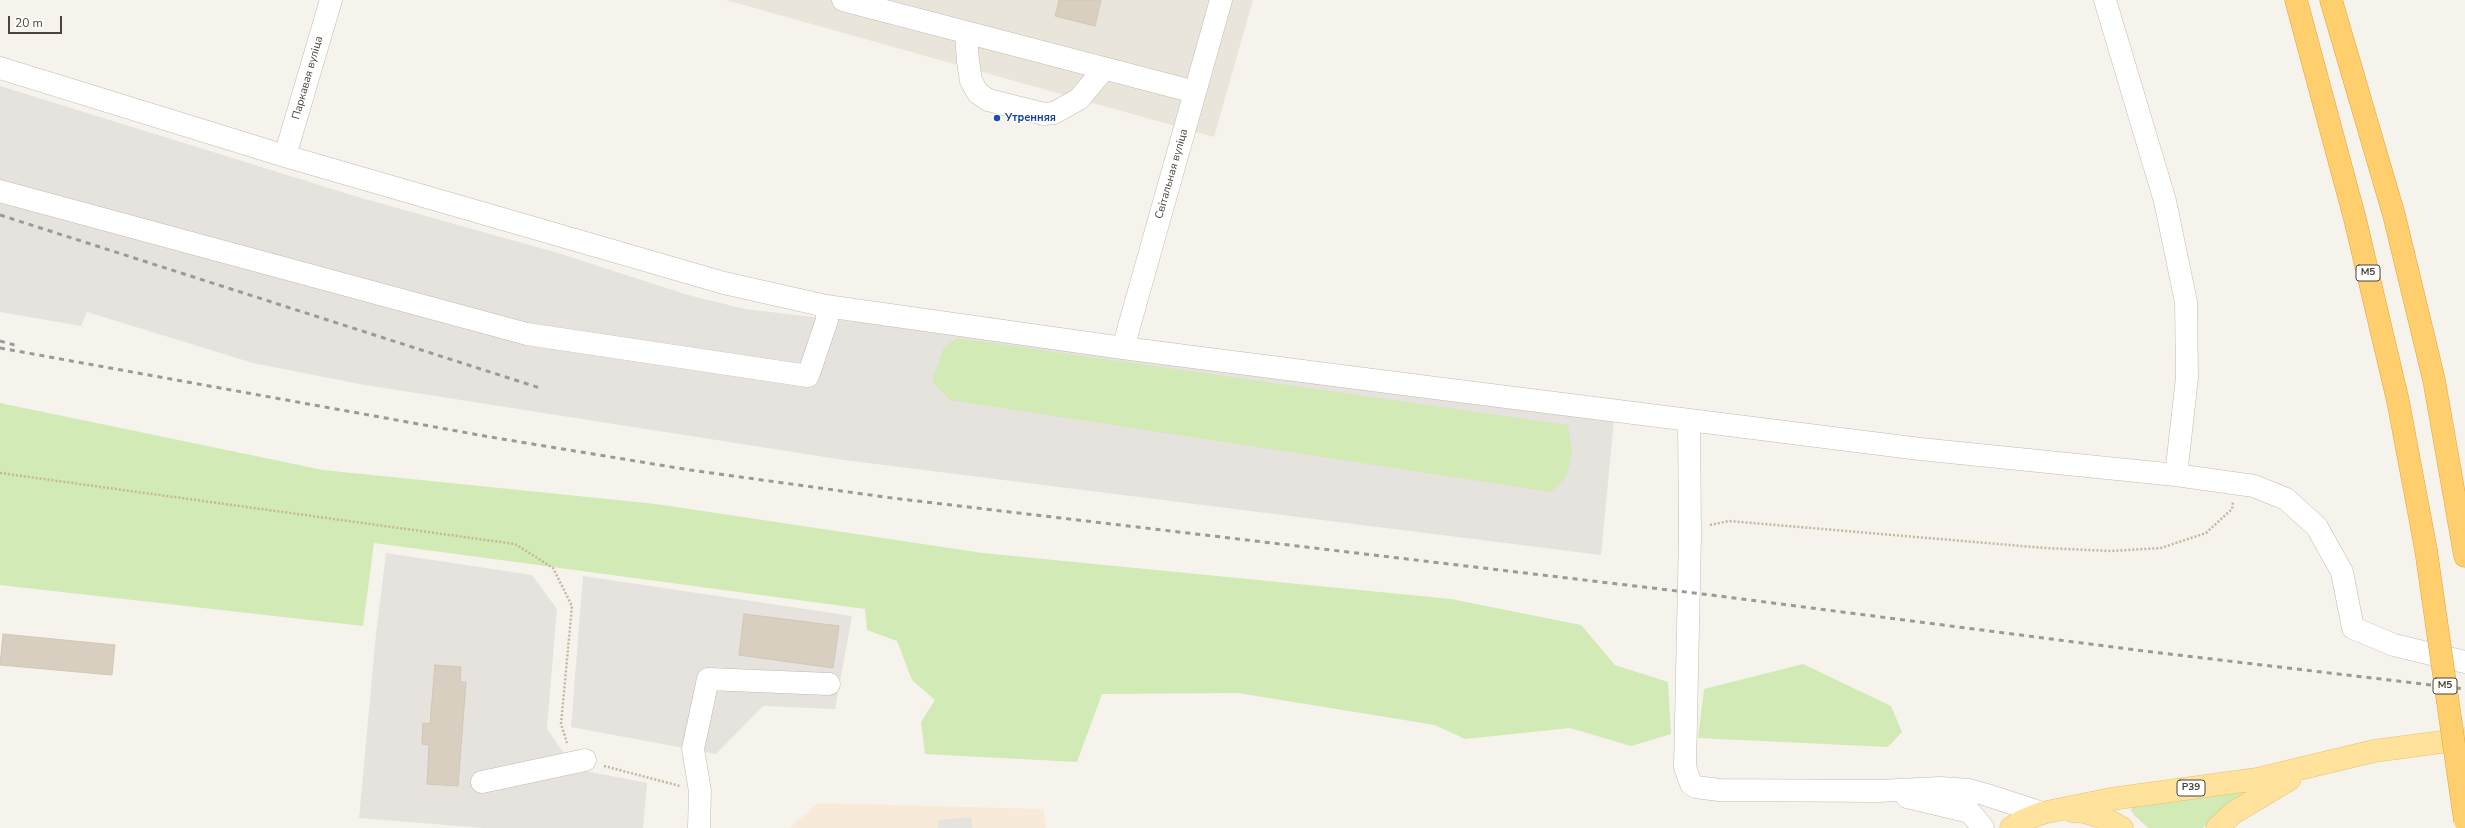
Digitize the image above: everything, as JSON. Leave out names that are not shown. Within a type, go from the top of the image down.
[{"type":"highway","name":"М5","points":[[2296,0],[2355,219],[2398,401],[2426,550],[2465,821]]},
{"type":"highway","points":[[2332,0],[2394,215],[2429,358],[2464,551]]},
{"type":"main road","name":"Р39","points":[[2010,828],[2022,821],[2042,813],[2063,810],[2111,799],[2257,778],[2319,765],[2374,751],[2465,739]]},
{"type":"main road","name":"Р39","points":[[2217,828],[2233,813],[2274,786],[2319,765]]},
{"type":"main road","name":"Р39","points":[[2063,810],[2086,812],[2106,819],[2122,828]]},
{"type":"street","name":"Паркавая вуліца","points":[[285,156],[331,0]]},
{"type":"street","points":[[843,0],[893,7],[966,33],[1195,92]]},
{"type":"street","name":"Світальная вуліца","points":[[1122,348],[1221,0]]},
{"type":"street","points":[[2105,0],[2165,201],[2186,302],[2186,378],[2176,475]]},
{"type":"street","points":[[966,33],[971,81],[978,94],[988,100],[1044,114],[1054,113],[1079,99],[1104,69]]},
{"type":"street","points":[[0,68],[285,156],[724,283],[826,306],[1122,348],[1689,420],[1920,449],[2176,475],[2254,486],[2286,499],[2317,527],[2342,572],[2353,628],[2394,645],[2465,662]]},
{"type":"street","points":[[0,191],[527,334],[808,376],[827,320],[826,306]]},
{"type":"street","points":[[1689,420],[1690,535],[1685,767],[1692,784],[1696,787],[1719,790],[1879,791],[1941,788],[1969,790],[2042,813]]},
{"type":"street","points":[[699,828],[700,791],[693,749],[708,679],[828,684]]},
{"type":"street","points":[[482,782],[584,760]]},
{"type":"street","points":[[1879,791],[1961,808],[1974,815],[1983,828]]},
{"type":"path","points":[[0,473],[515,544],[553,568],[572,606],[561,724],[570,754],[584,760],[700,791]]},
{"type":"path","points":[[1690,535],[1697,528],[1729,521],[2045,548],[2111,551],[2161,548],[2206,533],[2232,510],[2237,484]]},
{"type":"shaded area","points":[[726,0],[1253,0],[1214,137]]},
{"type":"shaded area","points":[[0,86],[358,197],[558,253],[688,295],[745,309],[924,330],[1614,420],[1601,555],[844,460],[365,385],[253,363],[87,312],[81,326],[0,312]]},
{"type":"shaded area","points":[[386,553],[532,575],[557,609],[547,729],[575,769],[647,783],[643,828],[484,828],[359,818],[376,634]]},
{"type":"shaded area","points":[[583,576],[852,616],[835,709],[763,706],[716,754],[571,727]]},
{"type":"shaded area","points":[[818,803],[1043,809],[1046,828],[790,828]]},
{"type":"shaded area","points":[[971,817],[972,828],[938,828],[938,820]]},
{"type":"green space","points":[[957,338],[1568,425],[1572,452],[1567,476],[1551,492],[950,400],[932,381],[944,347]]},
{"type":"green space","points":[[0,403],[323,470],[656,504],[983,553],[1451,599],[1581,625],[1615,665],[1668,682],[1671,734],[1631,746],[1570,728],[1465,739],[1435,725],[1238,693],[1102,694],[1077,762],[925,754],[921,722],[935,700],[912,680],[897,641],[867,630],[865,609],[374,543],[363,626],[0,585]]},
{"type":"green space","points":[[1803,664],[1891,706],[1902,732],[1888,747],[1698,738],[1704,689]]},
{"type":"green space","points":[[2244,792],[2244,795],[2224,809],[2203,828],[2148,828],[2134,815],[2131,810],[2133,805]]},
{"type":"building","points":[[1059,0],[1101,0],[1095,26],[1055,16]]},
{"type":"building","points":[[744,614],[839,626],[833,668],[739,655]]},
{"type":"building","points":[[3,634],[115,645],[112,675],[0,665]]},
{"type":"building","points":[[435,665],[461,667],[460,682],[466,682],[458,786],[427,784],[429,745],[422,744],[423,723],[430,724]]},
{"type":"railway","points":[[0,215],[540,388]]},
{"type":"railway","points":[[0,341],[18,346]]},
{"type":"railway","points":[[0,348],[490,437],[690,470],[892,498],[1711,595],[2144,651],[2465,689]]},
{"type":"place","name":"Утренняя","points":[[997,118]]}]
